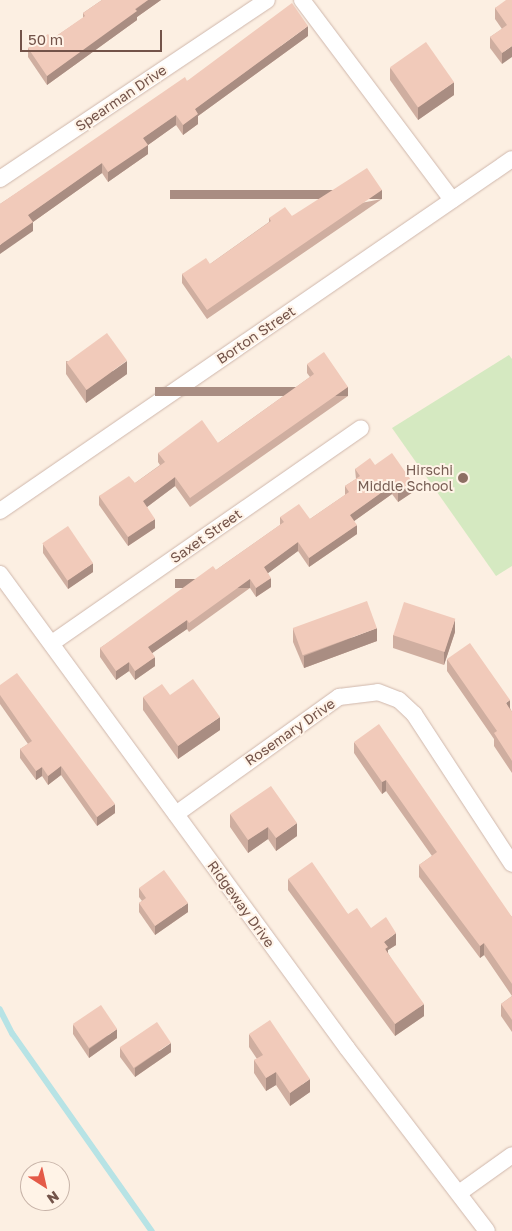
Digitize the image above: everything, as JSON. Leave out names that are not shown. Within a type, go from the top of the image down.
[{"type":"street","name":"Spearman Drive","points":[[0,179],[267,0]]},
{"type":"street","points":[[302,0],[452,200]]},
{"type":"street","name":"Borton Street","points":[[0,512],[512,159]]},
{"type":"street","name":"Saxet Street","points":[[52,643],[361,428]]},
{"type":"street","name":"Ridgeway Drive","points":[[0,574],[352,1056],[487,1231]]},
{"type":"street","name":"Rosemary Drive","points":[[176,814],[339,697],[378,692],[399,700],[414,714],[512,864]]},
{"type":"street","points":[[458,1193],[512,1155]]},
{"type":"green space","points":[[509,355],[512,359],[512,566],[496,576],[392,428]]},
{"type":"building","points":[[102,0],[148,0],[135,9],[137,11],[47,76],[28,48],[48,34],[52,39],[85,16],[83,13]]},
{"type":"building","points":[[506,0],[512,0],[512,46],[502,53],[490,37],[507,25],[495,8]]},
{"type":"building","points":[[292,3],[308,26],[195,109],[198,114],[183,125],[176,115],[143,138],[148,145],[108,172],[102,163],[28,215],[33,222],[0,245],[0,204],[185,77],[187,81]]},
{"type":"building","points":[[426,42],[454,82],[418,107],[390,67]]},
{"type":"building","points":[[367,168],[382,190],[207,310],[182,274],[206,258],[210,264],[271,221],[269,218],[285,207],[292,216]]},
{"type":"building","points":[[107,333],[127,361],[87,390],[67,362]]},
{"type":"building","points":[[324,352],[348,387],[190,498],[175,477],[143,501],[155,519],[128,537],[99,496],[129,476],[135,483],[165,462],[158,453],[202,420],[218,443],[314,374],[307,364]]},
{"type":"building","points":[[392,453],[413,483],[398,493],[392,485],[350,515],[357,525],[309,558],[298,542],[264,567],[271,578],[256,588],[250,579],[189,623],[187,620],[148,647],[155,657],[135,671],[129,662],[116,671],[100,648],[213,566],[216,570],[284,522],[280,517],[299,504],[310,519],[349,492],[345,486],[360,476],[355,469],[370,458],[375,465]]},
{"type":"building","points":[[68,526],[93,563],[67,581],[42,543]]},
{"type":"building","points":[[367,601],[377,628],[303,655],[293,628]]},
{"type":"building","points":[[404,602],[455,619],[445,652],[393,635]]},
{"type":"building","points":[[470,643],[510,700],[506,703],[512,712],[512,761],[494,733],[497,731],[447,659]]},
{"type":"building","points":[[17,673],[115,804],[97,817],[61,766],[48,776],[42,767],[36,771],[20,749],[32,741],[0,695],[0,685]]},
{"type":"building","points":[[193,679],[220,717],[178,746],[143,697],[162,684],[170,695]]},
{"type":"building","points":[[379,724],[512,917],[512,984],[484,943],[480,946],[419,865],[437,852],[386,780],[382,782],[354,742]]},
{"type":"building","points":[[271,786],[297,823],[276,838],[268,827],[248,840],[230,814]]},
{"type":"building","points":[[312,862],[348,914],[357,908],[371,928],[386,917],[396,933],[384,942],[388,947],[385,949],[424,1004],[395,1024],[288,879]]},
{"type":"building","points":[[164,870],[188,903],[155,926],[139,903],[146,898],[139,888]]},
{"type":"building","points":[[512,996],[512,1020],[501,1004]]},
{"type":"building","points":[[101,1005],[117,1029],[89,1048],[73,1024]]},
{"type":"building","points":[[270,1020],[310,1079],[290,1093],[276,1072],[266,1078],[254,1060],[263,1055],[249,1034]]},
{"type":"building","points":[[157,1022],[171,1043],[134,1068],[120,1047]]},
{"type":"waterway","points":[[0,1009],[13,1034],[152,1231]]},
{"type":"place","name":"Hirschi Middle School","points":[[463,478]]}]
